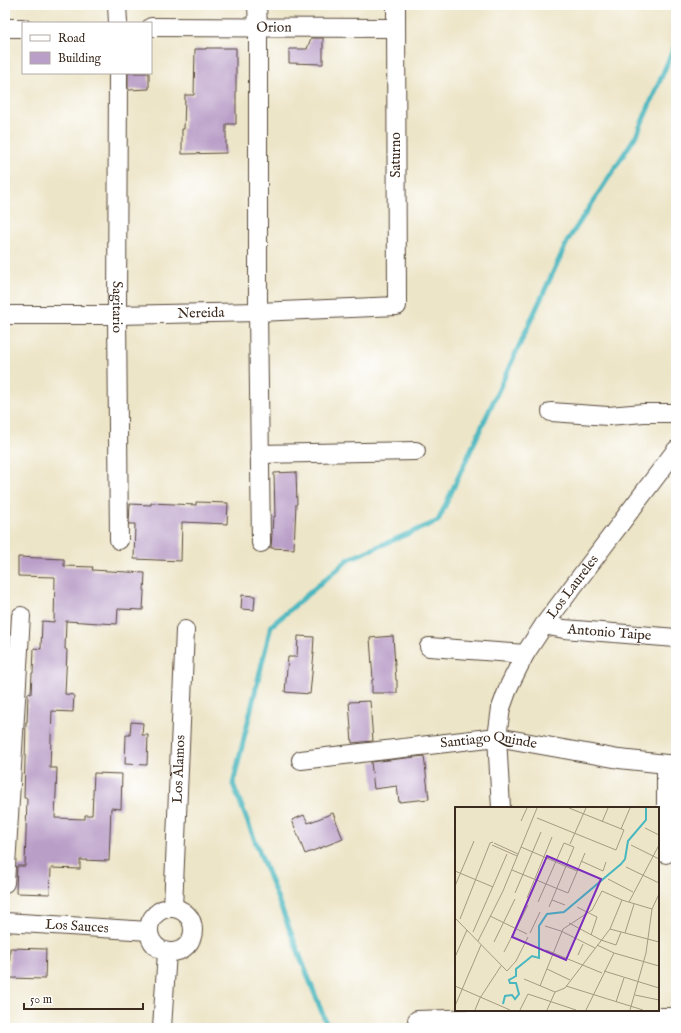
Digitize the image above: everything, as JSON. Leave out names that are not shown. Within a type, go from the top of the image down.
[{"type":"street","points":[[117,5],[118,22]]},
{"type":"street","points":[[257,5],[258,312],[261,543]]},
{"type":"street","name":"Saturno","points":[[396,5],[397,306]]},
{"type":"street","points":[[5,28],[22,28]]},
{"type":"street","name":"Orion","points":[[152,28],[396,28]]},
{"type":"street","name":"Sagitario","points":[[118,74],[117,315],[119,540]]},
{"type":"street","name":"Nereida","points":[[5,315],[117,315],[258,312],[397,306]]},
{"type":"street","points":[[551,412],[608,416],[644,413],[676,413]]},
{"type":"street","name":"Los Laureles","points":[[501,807],[497,737],[501,708],[509,686],[525,654],[544,625],[676,450]]},
{"type":"street","points":[[260,454],[416,451]]},
{"type":"street","points":[[5,883],[20,616]]},
{"type":"street","name":"Antonio Taipe","points":[[544,625],[564,629],[676,638]]},
{"type":"street","name":"Los Àlamos","points":[[173,908],[185,630]]},
{"type":"street","points":[[429,647],[525,654]]},
{"type":"street","name":"Santiago Quinde","points":[[300,760],[497,737],[619,759],[671,764]]},
{"type":"street","points":[[666,854],[671,764]]},
{"type":"street","points":[[173,908],[180,910],[190,919],[193,926],[193,933],[191,939],[182,950],[167,952],[154,945],[150,938],[149,931],[150,924],[159,912],[173,908]]},
{"type":"street","name":"Los Sauces","points":[[5,922],[149,931]]},
{"type":"street","points":[[162,1028],[167,952]]},
{"type":"street","points":[[417,1020],[676,1017]]},
{"type":"building","points":[[311,38],[323,38],[323,64],[289,63],[289,49],[307,49]]},
{"type":"building","points":[[236,48],[236,124],[226,124],[226,153],[182,154],[182,129],[184,129],[185,95],[194,95],[195,49]]},
{"type":"building","points":[[128,74],[149,74],[149,89],[128,90]]},
{"type":"building","points":[[296,472],[297,504],[294,549],[271,548],[273,517],[275,517],[274,473]]},
{"type":"building","points":[[196,502],[228,503],[227,524],[182,522],[181,561],[134,559],[135,524],[129,524],[130,504],[151,505],[151,503],[196,505]]},
{"type":"building","points":[[18,557],[64,559],[64,566],[93,567],[92,570],[145,573],[143,610],[118,609],[117,624],[66,621],[65,649],[67,650],[65,694],[74,695],[73,712],[52,711],[50,768],[57,768],[55,818],[85,819],[85,815],[92,815],[94,773],[122,774],[121,809],[111,808],[109,861],[80,860],[80,869],[51,868],[50,894],[16,893],[17,866],[25,866],[27,798],[24,798],[28,693],[31,694],[34,648],[41,649],[42,621],[54,622],[55,577],[18,576]]},
{"type":"building","points":[[242,595],[255,596],[254,610],[241,609]]},
{"type":"building","points":[[298,636],[314,637],[310,694],[285,692],[288,657],[297,657]]},
{"type":"building","points":[[393,636],[397,693],[372,693],[373,680],[370,638]]},
{"type":"building","points":[[370,701],[373,741],[352,743],[349,702]]},
{"type":"building","points":[[131,722],[143,723],[142,735],[148,735],[147,765],[125,764],[126,735],[130,735]]},
{"type":"building","points":[[424,756],[429,799],[399,802],[397,786],[374,789],[371,762]]},
{"type":"building","points":[[333,813],[343,839],[305,854],[292,820],[304,815],[308,823]]},
{"type":"building","points":[[10,948],[46,949],[45,979],[9,978]]},
{"type":"waterway","points":[[328,1028],[233,784],[271,626],[349,559],[438,521],[568,240],[637,134],[676,43]]}]
